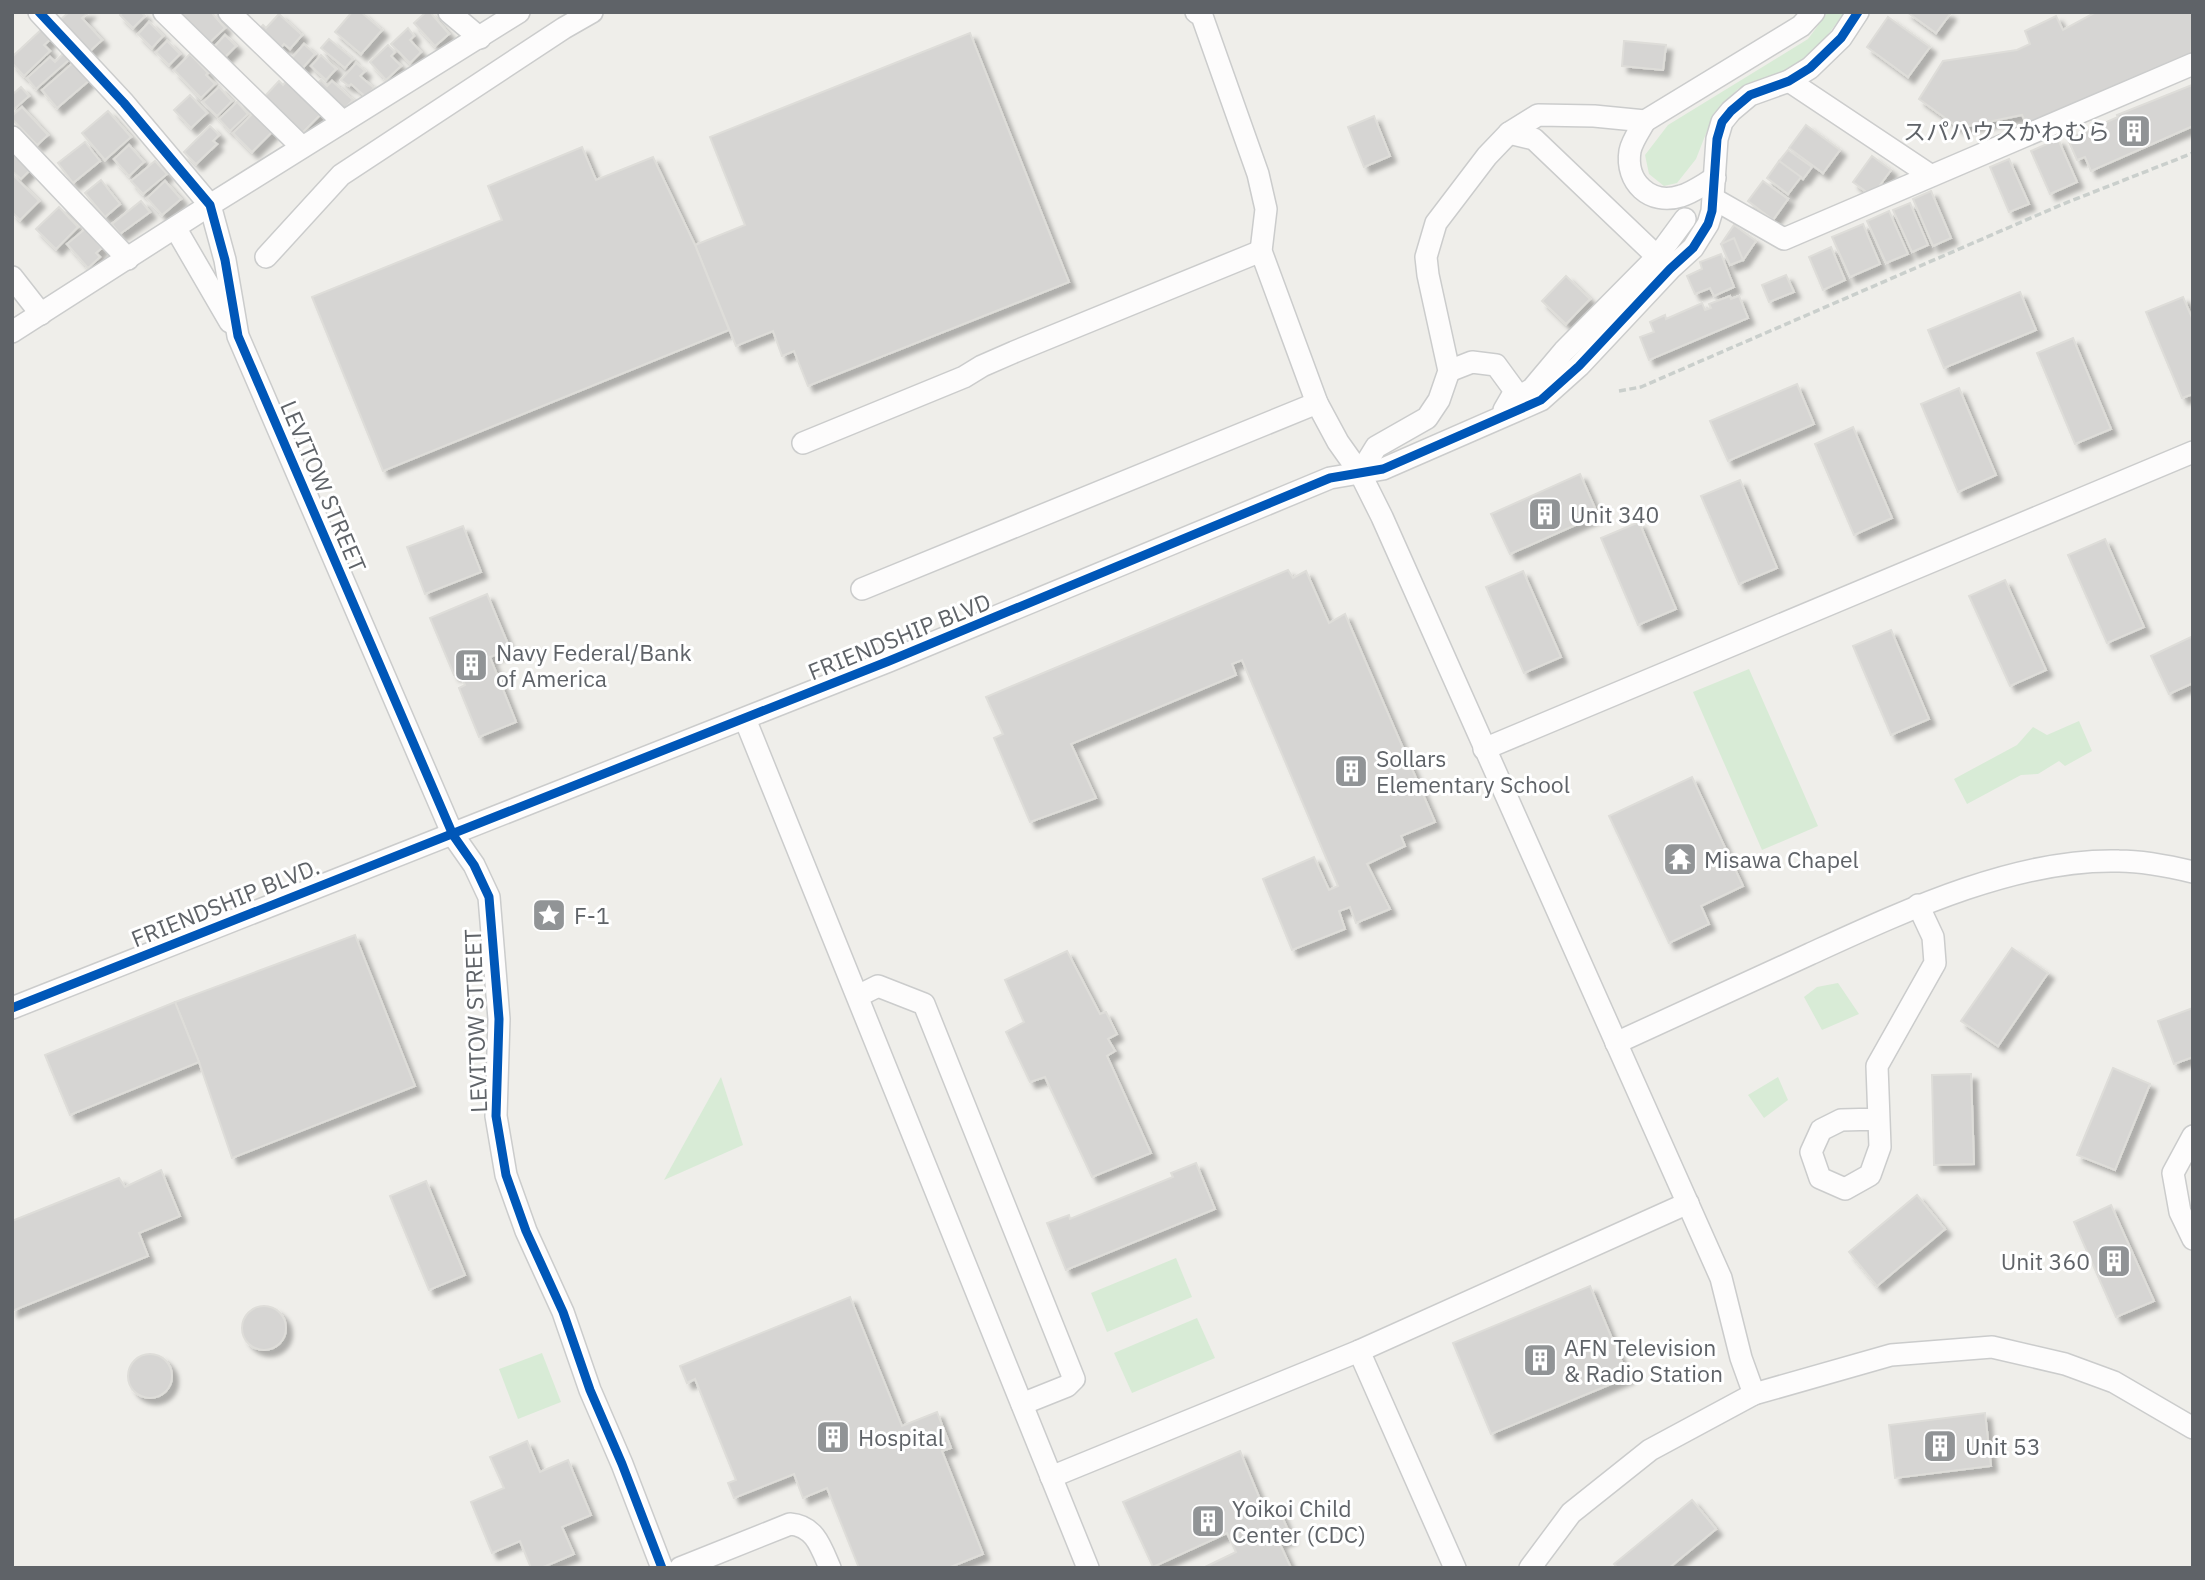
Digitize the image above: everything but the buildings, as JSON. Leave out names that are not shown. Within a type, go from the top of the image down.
[{"type":"street","points":[[39,12],[124,103],[210,205]]},
{"type":"street","points":[[164,12],[302,147]]},
{"type":"street","points":[[229,12],[343,122]]},
{"type":"street","points":[[449,12],[480,38]]},
{"type":"street","points":[[12,332],[519,12]]},
{"type":"street","points":[[265,257],[341,175],[592,12]]},
{"type":"street","points":[[1196,12],[1202,16],[1258,174],[1266,209],[1261,251],[1317,403],[1338,442],[1360,473],[1382,517],[1688,1203],[1721,1278],[1741,1358],[1754,1394]]},
{"type":"street","points":[[1814,12],[1801,26],[1644,121],[1630,150],[1632,175],[1643,192],[1661,199],[1714,189],[1783,239],[2193,64]]},
{"type":"street","points":[[1510,402],[1532,389],[1564,351],[1591,325],[1663,263],[1693,248],[1708,224],[1714,189],[1717,139],[1722,122],[1750,95],[1789,81],[1810,68],[1833,46],[1858,12]]},
{"type":"street","points":[[1789,81],[1930,175]]},
{"type":"street","points":[[1360,473],[1376,447],[1427,418],[1439,400],[1449,371],[1426,257],[1436,223],[1487,156],[1509,133],[1538,116],[1594,116],[1644,121]]},
{"type":"street","points":[[1509,133],[1534,139],[1663,263]]},
{"type":"street","points":[[12,138],[128,259]]},
{"type":"street","name":"LEVITOW STREET","points":[[210,205],[225,260],[238,336],[453,835],[474,864],[489,897],[499,1019],[496,1116],[506,1175],[526,1231],[563,1312],[590,1390],[662,1568]]},
{"type":"street","points":[[1663,263],[1685,219]]},
{"type":"street","points":[[176,229],[238,336]]},
{"type":"street","points":[[803,443],[964,377],[1014,352],[1261,251]]},
{"type":"street","name":"FRIENDSHIP BLVD","points":[[453,835],[745,719],[1330,478],[1383,469],[1541,400],[1579,366],[1663,263]]},
{"type":"street","points":[[12,277],[41,314]]},
{"type":"street","points":[[1449,371],[1472,362],[1496,365],[1515,391],[1496,420]]},
{"type":"street","points":[[862,589],[1317,403]]},
{"type":"street","points":[[1484,749],[2193,452]]},
{"type":"street","points":[[745,719],[1088,1568]]},
{"type":"street","name":"FRIENDSHIP BLVD.","points":[[12,1008],[453,835]]},
{"type":"street","points":[[1616,1043],[1918,905],[2017,874],[2073,864],[2118,860],[2161,864],[2193,872]]},
{"type":"street","points":[[1879,1119],[1877,1066],[1935,963],[1933,937],[1918,905]]},
{"type":"street","points":[[858,996],[878,986],[924,1004],[1074,1380],[1067,1386],[1022,1404]]},
{"type":"street","points":[[2193,1136],[2173,1172],[2180,1212],[2193,1239]]},
{"type":"street","points":[[1051,1477],[1359,1351],[1688,1203]]},
{"type":"street","points":[[1530,1568],[1571,1513],[1650,1450],[1754,1394],[1891,1355],[1992,1347],[2065,1364],[2114,1382],[2193,1427]]},
{"type":"street","points":[[1359,1351],[1455,1568]]},
{"type":"street","points":[[680,1568],[790,1524],[801,1525],[814,1535],[830,1568]]},
{"type":"path","points":[[1619,391],[1641,387],[2063,204],[2193,153]]},
{"type":"green space","points":[[1828,12],[1845,12],[1814,53],[1788,71],[1738,89],[1714,113],[1696,159],[1677,183],[1664,186],[1649,174],[1645,155],[1668,125],[1808,39]]},
{"type":"green space","points":[[1749,669],[1818,826],[1762,850],[1693,692]]},
{"type":"green space","points":[[2079,721],[2092,751],[2065,766],[2059,761],[2038,774],[2021,775],[1967,804],[1954,779],[2017,745],[2033,727],[2047,735]]},
{"type":"green space","points":[[1838,983],[1859,1014],[1822,1030],[1804,997],[1817,987]]},
{"type":"green space","points":[[721,1077],[743,1145],[664,1180]]},
{"type":"green space","points":[[1778,1077],[1788,1100],[1764,1118],[1748,1095]]},
{"type":"green space","points":[[1176,1258],[1192,1297],[1107,1332],[1091,1293]]},
{"type":"green space","points":[[1197,1318],[1215,1358],[1132,1393],[1114,1353]]},
{"type":"green space","points":[[542,1353],[561,1402],[518,1419],[499,1369]]},
{"type":"cycle path","points":[[39,12],[124,103],[210,205],[225,260],[238,336],[453,835],[474,865],[489,897],[499,1019],[496,1116],[506,1175],[526,1231],[563,1312],[590,1390],[662,1568]]},
{"type":"cycle path","points":[[12,1008],[889,661],[1330,478],[1383,469],[1541,400],[1579,366],[1693,248],[1708,224],[1712,211],[1717,139],[1722,122],[1750,95],[1789,81],[1810,68],[1841,38],[1858,12]]},
{"type":"place","name":"スパハウスかわむら","points":[[2134,131]]},
{"type":"place","name":"Unit 340","points":[[1545,514]]},
{"type":"place","name":"Navy Federal/Bank of America","points":[[471,665]]},
{"type":"place","name":"Sollars Elementary School","points":[[1351,771]]},
{"type":"place","name":"Misawa Chapel","points":[[1680,859]]},
{"type":"place","name":"F-1","points":[[549,915]]},
{"type":"place","name":"Unit 360","points":[[2114,1261]]},
{"type":"place","name":"AFN Television & Radio Station","points":[[1540,1360]]},
{"type":"place","name":"Hospital","points":[[833,1437]]},
{"type":"place","name":"Unit 53","points":[[1940,1446]]},
{"type":"place","name":"Yoikoi Child Center (CDC)","points":[[1208,1521]]}]
